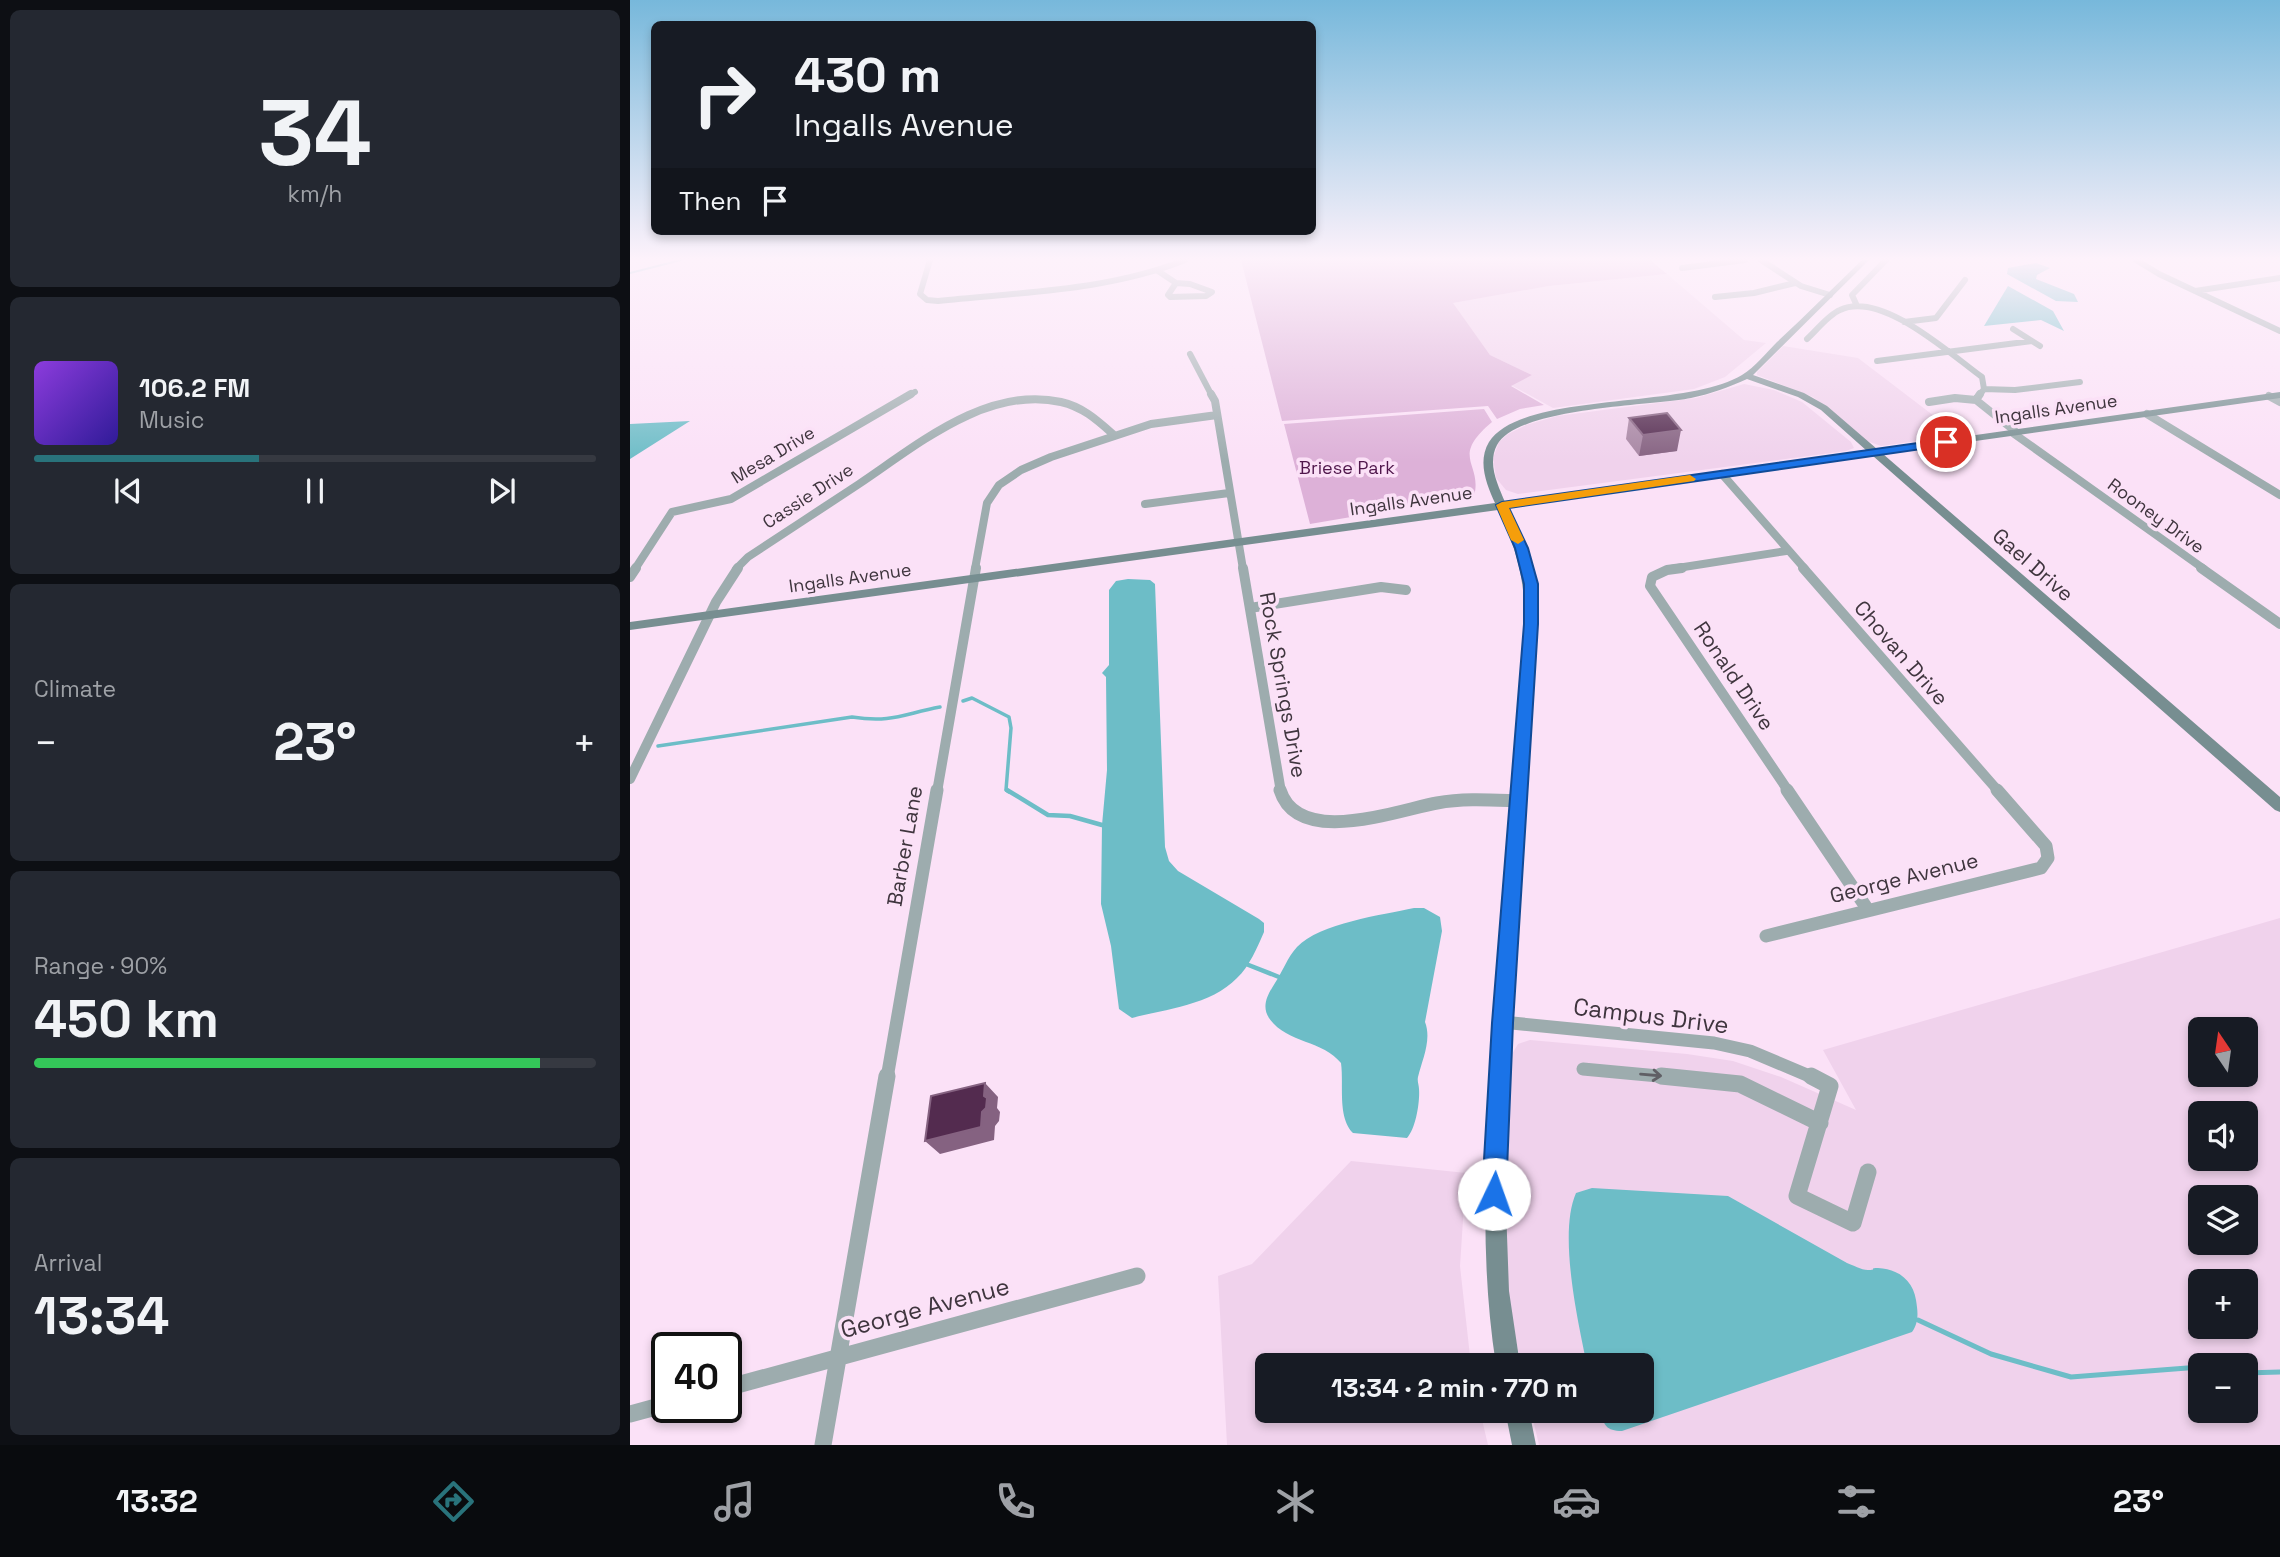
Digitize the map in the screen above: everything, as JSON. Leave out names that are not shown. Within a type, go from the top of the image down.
[{"type":"street","points":[[1506,1353],[1495,1265],[1494,1194],[1502,1023],[1531,584],[1521,548],[1489,472],[1489,456],[1494,441],[1509,428],[1552,414],[1691,396],[1725,386],[1747,376],[1797,327]]},
{"type":"street","points":[[1807,339],[1819,327]]},
{"type":"street","points":[[1912,327],[1982,377],[1986,383],[1976,400],[1955,398],[1929,402]]},
{"type":"street","points":[[2013,329],[2040,346]]},
{"type":"street","points":[[1877,361],[2032,341]]},
{"type":"street","name":"Rock Springs Drive","points":[[1190,354],[1215,401],[1278,781],[1285,801],[1311,819],[1340,822],[1440,803],[1518,801]]},
{"type":"street","name":"Gael Drive","points":[[1747,376],[1801,395],[1824,408],[2280,806]]},
{"type":"street","points":[[1984,389],[2015,390],[2080,382]]},
{"type":"street","name":"Mesa Drive","points":[[630,577],[672,512],[732,499],[871,415],[915,392]]},
{"type":"street","points":[[2275,396],[2280,402]]},
{"type":"street","name":"Ingalls Avenue","points":[[630,626],[1240,543],[2275,396]]},
{"type":"street","name":"Rooney Drive","points":[[1976,400],[2015,433],[2280,624]]},
{"type":"street","name":"Cassie Drive","points":[[630,779],[710,614],[731,575],[748,557],[945,427],[974,413],[1024,401],[1059,402],[1087,412],[1114,435]]},
{"type":"street","points":[[2147,414],[2280,495]]},
{"type":"street","name":"Barber Lane","points":[[823,1445],[987,503],[999,485],[1021,470],[1114,435],[1163,422],[1217,415]]},
{"type":"street","name":"Chovan Drive","points":[[1722,474],[1786,551],[2046,846],[2048,858]]},
{"type":"street","points":[[1145,504],[1229,493]]},
{"type":"street","name":"Ronald Drive","points":[[1786,551],[1667,570],[1652,577],[1650,586],[1868,910]]},
{"type":"street","points":[[1250,608],[1381,587],[1406,590]]},
{"type":"street","name":"George Avenue","points":[[1766,936],[2042,868],[2048,858]]},
{"type":"street","name":"Campus Drive","points":[[1502,1023],[1714,1043],[1750,1051],[1786,1064],[1830,1086],[1820,1122]]},
{"type":"street","points":[[1583,1069],[1740,1084],[1820,1122],[1797,1196],[1853,1223],[1868,1172]]},
{"type":"street","name":"George Avenue","points":[[742,1384],[1137,1276]]},
{"type":"street","points":[[630,1414],[651,1408]]},
{"type":"street","points":[[1520,1423],[1524,1445]]},
{"type":"shaded area","points":[[1470,327],[1729,327],[1744,340],[1766,343],[1725,377],[1694,389],[1553,408],[1511,385],[1532,375],[1490,355]]},
{"type":"shaded area","points":[[1783,346],[1858,358],[1959,435],[1881,446],[1867,441],[1813,397],[1757,375]]},
{"type":"shaded area","points":[[1744,384],[1774,390],[1802,402],[1851,442],[1854,448],[1518,494],[1506,490],[1496,478],[1493,458],[1499,442],[1526,425],[1557,416],[1696,398]]},
{"type":"shaded area","points":[[2280,918],[2280,1445],[1539,1445],[1534,1423],[1654,1423],[1654,1353],[1519,1353],[1510,1310],[1504,1238],[1512,1054],[1518,1044],[1530,1040],[1687,1054],[1733,1061],[1781,1077],[1856,1110],[1823,1050]]},
{"type":"shaded area","points":[[1351,1161],[1466,1173],[1460,1266],[1470,1353],[1255,1353],[1255,1423],[1483,1423],[1488,1445],[1227,1445],[1218,1276],[1252,1264]]},
{"type":"green space","points":[[1258,327],[1470,327],[1490,355],[1532,375],[1511,386],[1544,405],[1520,409],[1497,419],[1488,406],[1282,421]]},
{"type":"green space","name":"Briese Park","points":[[1484,409],[1492,422],[1472,444],[1470,460],[1476,485],[1474,496],[1310,524],[1284,424]]},
{"type":"water","points":[[690,421],[630,459],[630,424]]},
{"type":"water","points":[[1150,580],[1155,584],[1165,847],[1169,861],[1178,871],[1264,923],[1264,932],[1249,962],[1226,987],[1188,1005],[1132,1018],[1119,1009],[1111,946],[1101,904],[1102,825],[1107,770],[1106,677],[1102,673],[1109,665],[1109,590],[1116,581]]},
{"type":"water","points":[[1424,908],[1440,917],[1442,931],[1425,1022],[1427,1043],[1418,1078],[1419,1101],[1415,1122],[1407,1138],[1353,1133],[1343,1109],[1341,1063],[1325,1050],[1276,1026],[1267,1014],[1266,1000],[1290,956],[1307,939],[1352,921]]},
{"type":"water","points":[[1592,1188],[1728,1196],[1847,1263],[1865,1270],[1886,1269],[1904,1277],[1912,1287],[1916,1300],[1916,1324],[1912,1332],[1654,1420],[1654,1353],[1585,1353],[1569,1254],[1571,1210],[1576,1193]]},
{"type":"water","points":[[1604,1423],[1645,1423],[1622,1431],[1609,1428]]},
{"type":"building","points":[[1667,413],[1681,430],[1643,435],[1629,418]]},
{"type":"building","points":[[985,1083],[984,1096],[987,1098],[981,1127],[925,1141],[931,1096]]},
{"type":"waterway","points":[[963,701],[972,698],[1009,717],[1011,728],[1006,790],[1009,792]]},
{"type":"waterway","points":[[658,746],[852,717],[897,717],[940,707]]},
{"type":"waterway","points":[[1007,790],[1048,815],[1070,816],[1102,825]]},
{"type":"waterway","points":[[1246,964],[1279,977]]},
{"type":"waterway","points":[[1918,1320],[1991,1354],[2071,1377],[2188,1368]]},
{"type":"waterway","points":[[2258,1373],[2280,1372]]},
{"type":"slow traffic","points":[[1518,540],[1502,505],[1690,479]]},
{"type":"route","points":[[1494,1194],[1502,1023],[1531,624],[1531,584],[1521,548],[1502,505],[1946,442]]}]
